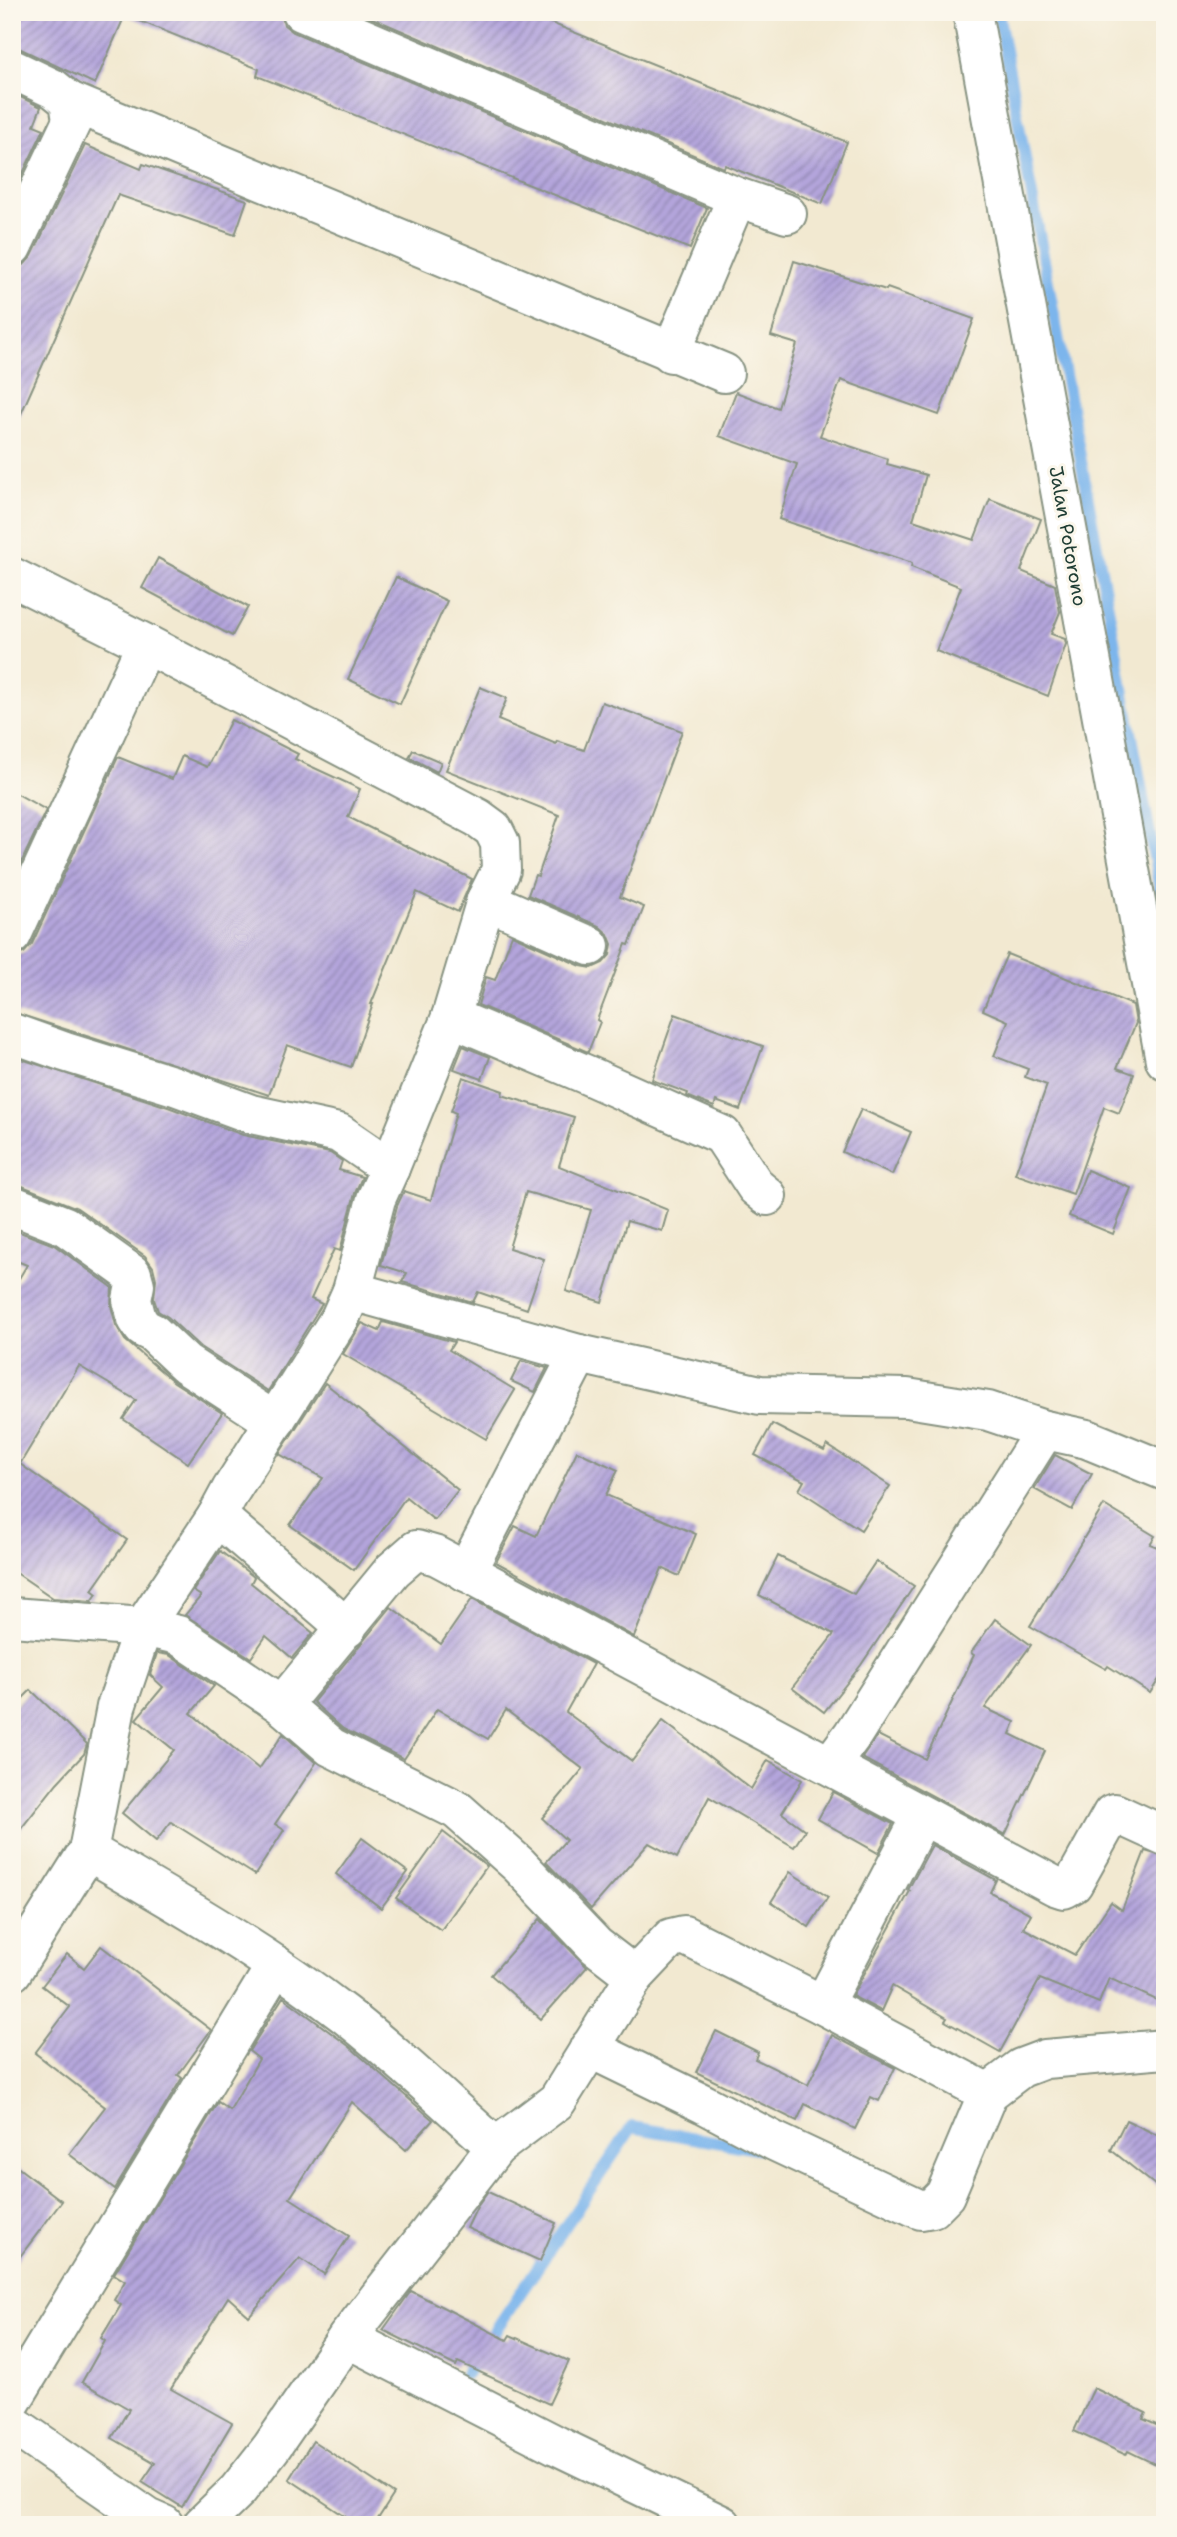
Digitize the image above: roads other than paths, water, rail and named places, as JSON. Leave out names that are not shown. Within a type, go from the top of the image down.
[{"type":"street","points":[[302,12],[737,197],[787,214]]},
{"type":"street","name":"Jalan Potorono","points":[[972,12],[1165,1060]]},
{"type":"street","points":[[12,69],[54,89],[69,101],[724,373]]},
{"type":"street","points":[[12,247],[72,121],[69,101]]},
{"type":"street","points":[[671,353],[737,197]]},
{"type":"street","points":[[12,577],[459,808],[493,829],[500,843],[501,870],[486,900],[451,1017],[376,1199],[352,1291],[340,1318],[217,1516],[144,1627],[116,1707],[88,1851],[12,1972]]},
{"type":"street","points":[[12,936],[146,644]]},
{"type":"street","points":[[486,900],[590,946]]},
{"type":"street","points":[[451,1017],[722,1135],[756,1187],[767,1196]]},
{"type":"street","points":[[12,1033],[175,1086],[251,1114],[339,1133],[390,1168]]},
{"type":"street","points":[[12,1205],[65,1226],[132,1274],[135,1285],[132,1300],[137,1319],[144,1328],[186,1364],[276,1420]]},
{"type":"street","points":[[352,1291],[579,1354],[760,1395],[907,1398],[988,1411],[1045,1430],[1087,1438],[1165,1471]]},
{"type":"street","points":[[466,1572],[579,1354]]},
{"type":"street","points":[[830,1765],[853,1734],[1045,1430]]},
{"type":"street","points":[[217,1516],[347,1628]]},
{"type":"street","points":[[282,1705],[393,1570],[416,1550],[437,1556],[922,1816],[1064,1889],[1073,1884],[1112,1814],[1165,1836]]},
{"type":"street","points":[[12,1617],[144,1627],[177,1635],[282,1705],[331,1746],[457,1810],[519,1865],[596,1946],[635,1976]]},
{"type":"street","points":[[823,2005],[922,1816]]},
{"type":"street","points":[[88,1851],[216,1926],[276,1965],[346,2016],[496,2147]]},
{"type":"street","points":[[202,2525],[238,2490],[271,2448],[347,2338],[496,2147],[557,2101],[635,1976],[671,1938],[684,1935],[988,2093]]},
{"type":"street","points":[[12,2401],[276,1965]]},
{"type":"street","points":[[589,2048],[774,2141],[921,2210],[932,2207],[945,2195],[988,2093],[1021,2068],[1045,2059],[1165,2049]]},
{"type":"street","points":[[347,2338],[558,2446],[722,2525]]},
{"type":"street","points":[[12,2424],[148,2518],[164,2525]]},
{"type":"waterway","points":[[998,12],[1165,916]]},
{"type":"waterway","points":[[466,2374],[632,2127],[757,2149]]}]
